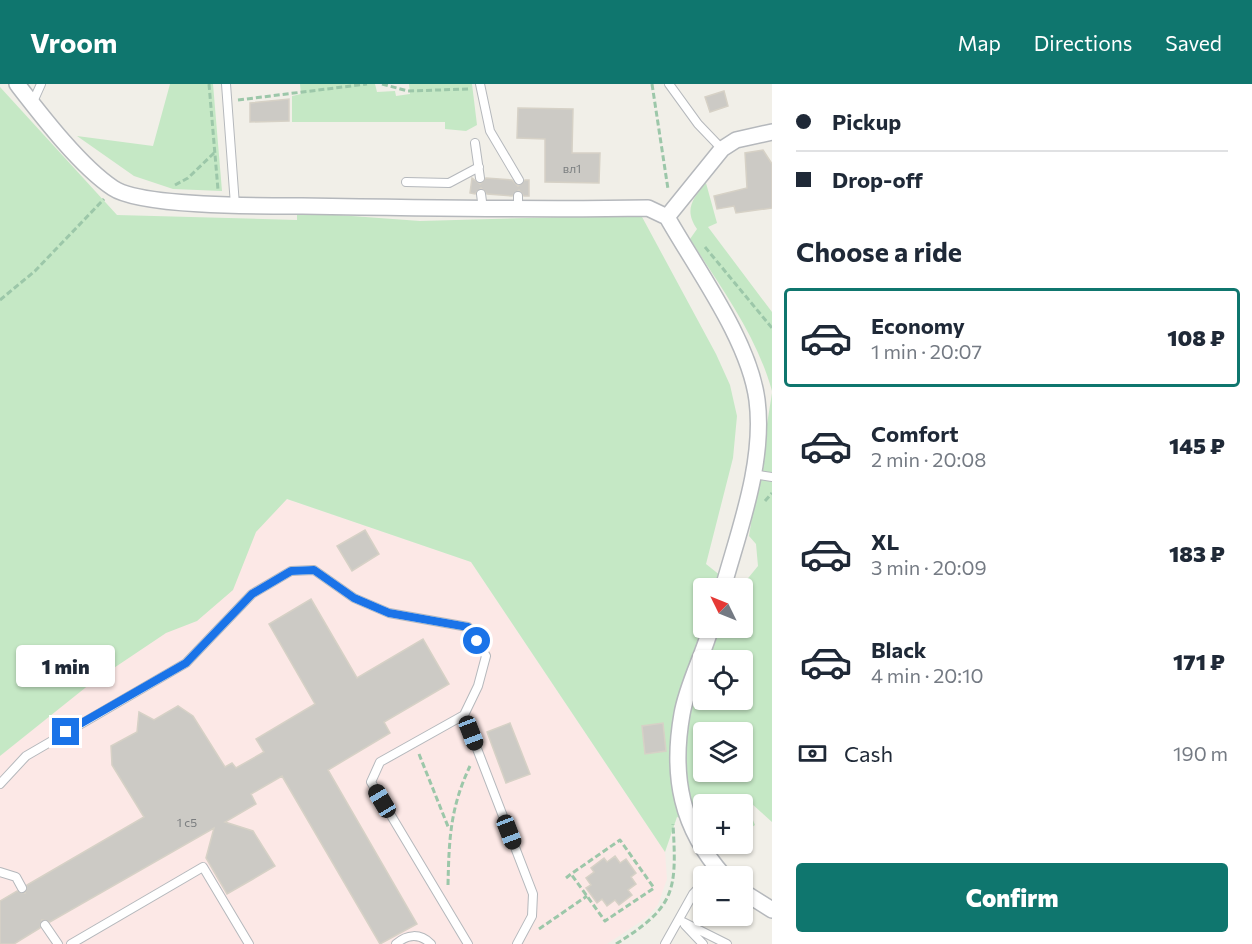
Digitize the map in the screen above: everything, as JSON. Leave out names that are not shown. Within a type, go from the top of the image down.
[{"type":"street","points":[[17,84],[70,147],[114,189],[165,200],[235,205],[483,209],[518,203],[648,208],[667,216],[745,355],[757,400],[758,423],[752,474],[726,578]]},
{"type":"street","points":[[667,216],[722,149],[736,140],[772,132]]},
{"type":"street","points":[[707,638],[682,712],[677,770],[688,824],[712,866]]},
{"type":"street","points":[[753,898],[772,910]]},
{"type":"lane","points":[[32,104],[40,84]]},
{"type":"lane","points":[[226,84],[235,205]]},
{"type":"lane","points":[[669,84],[703,131],[722,149]]},
{"type":"lane","points":[[480,86],[490,131],[519,180]]},
{"type":"lane","points":[[475,143],[480,178]]},
{"type":"lane","points":[[406,182],[449,183],[478,167]]},
{"type":"lane","points":[[481,194],[483,209]]},
{"type":"lane","points":[[752,474],[772,477]]},
{"type":"lane","points":[[0,784],[26,756],[186,663],[252,594],[291,571],[314,570],[354,598],[389,613],[468,627],[486,656],[478,686],[464,715],[380,762],[371,782],[468,944]]},
{"type":"lane","points":[[464,715],[533,894],[532,916],[518,943]]},
{"type":"lane","points":[[71,944],[203,867],[249,944]]},
{"type":"lane","points":[[0,872],[16,877],[22,888]]},
{"type":"lane","points":[[665,944],[693,894]]},
{"type":"lane","points":[[679,920],[704,944]]},
{"type":"lane","points":[[679,920],[727,944]]},
{"type":"lane","points":[[45,926],[58,944]]},
{"type":"lane","points":[[396,944],[404,937],[413,935],[422,937],[431,944]]},
{"type":"path","points":[[209,84],[219,204]]},
{"type":"path","points":[[227,102],[367,84]]},
{"type":"path","points":[[382,84],[408,91],[480,86]]},
{"type":"path","points":[[652,84],[670,195]]},
{"type":"path","points":[[173,186],[188,178],[214,153]]},
{"type":"path","points":[[0,300],[35,271],[114,189]]},
{"type":"path","points":[[701,242],[772,328]]},
{"type":"path","points":[[415,743],[449,830]]},
{"type":"path","points":[[448,911],[449,830],[462,784],[478,750]]},
{"type":"path","points":[[566,878],[620,840],[654,888],[605,921],[572,874]]},
{"type":"path","points":[[518,943],[587,896]]},
{"type":"shaded area","points":[[0,419],[286,499],[471,562],[665,852],[667,879],[658,905],[646,918],[607,944],[0,944]]},
{"type":"green space","points":[[170,84],[213,84],[222,191],[173,189],[134,176],[77,136],[153,146]]},
{"type":"green space","points":[[300,84],[375,84],[377,92],[395,91],[396,96],[410,94],[409,84],[472,84],[477,125],[466,131],[445,129],[445,122],[292,122],[292,96],[301,94]]},
{"type":"green space","points":[[0,87],[117,215],[297,220],[297,212],[420,221],[641,215],[716,354],[730,385],[737,416],[733,458],[706,564],[724,578],[693,578],[693,638],[753,638],[753,578],[748,578],[758,566],[756,544],[749,536],[772,393],[772,822],[753,805],[753,794],[693,794],[693,821],[677,817],[665,852],[471,562],[287,499],[256,532],[233,590],[197,621],[166,633],[90,684],[0,756]]},
{"type":"green space","points":[[706,183],[717,223],[708,227],[772,312],[772,391],[757,350],[747,331],[690,239],[697,229],[691,216],[691,205]]},
{"type":"building","points":[[724,91],[728,106],[710,112],[705,97]]},
{"type":"building","points":[[289,99],[289,121],[250,122],[250,103]]},
{"type":"building","points":[[518,108],[573,109],[572,153],[600,153],[599,183],[545,182],[545,139],[517,138]]},
{"type":"building","points":[[763,150],[772,164],[772,208],[736,213],[734,206],[717,209],[714,196],[747,188],[745,153]]},
{"type":"building","points":[[472,178],[480,184],[486,178],[512,180],[518,186],[525,180],[529,180],[529,196],[524,196],[519,190],[512,196],[487,194],[481,188],[475,194],[470,193]]},
{"type":"building","points":[[365,530],[379,554],[352,571],[337,546]]},
{"type":"building","points":[[311,599],[357,678],[423,639],[449,684],[384,722],[390,733],[328,770],[417,924],[380,944],[282,776],[251,794],[256,804],[225,822],[253,831],[275,866],[227,894],[206,858],[214,828],[50,922],[42,920],[40,928],[14,944],[0,944],[0,901],[17,891],[25,893],[27,885],[144,817],[112,765],[111,746],[137,732],[139,712],[154,720],[178,706],[193,716],[225,767],[232,763],[236,768],[264,752],[256,739],[315,704],[269,624]]},
{"type":"building","points":[[510,723],[530,774],[506,783],[487,732]]},
{"type":"building","points":[[663,723],[666,751],[645,754],[642,726]]},
{"type":"building","points":[[615,856],[620,863],[626,859],[636,873],[631,877],[636,884],[628,890],[632,895],[619,905],[615,900],[607,906],[602,899],[597,903],[586,888],[591,885],[586,878],[594,872],[591,868],[604,858],[607,862]]},
{"type":"route","points":[[66,732],[186,663],[252,594],[291,571],[314,570],[354,598],[389,613],[468,627],[477,641]]}]
